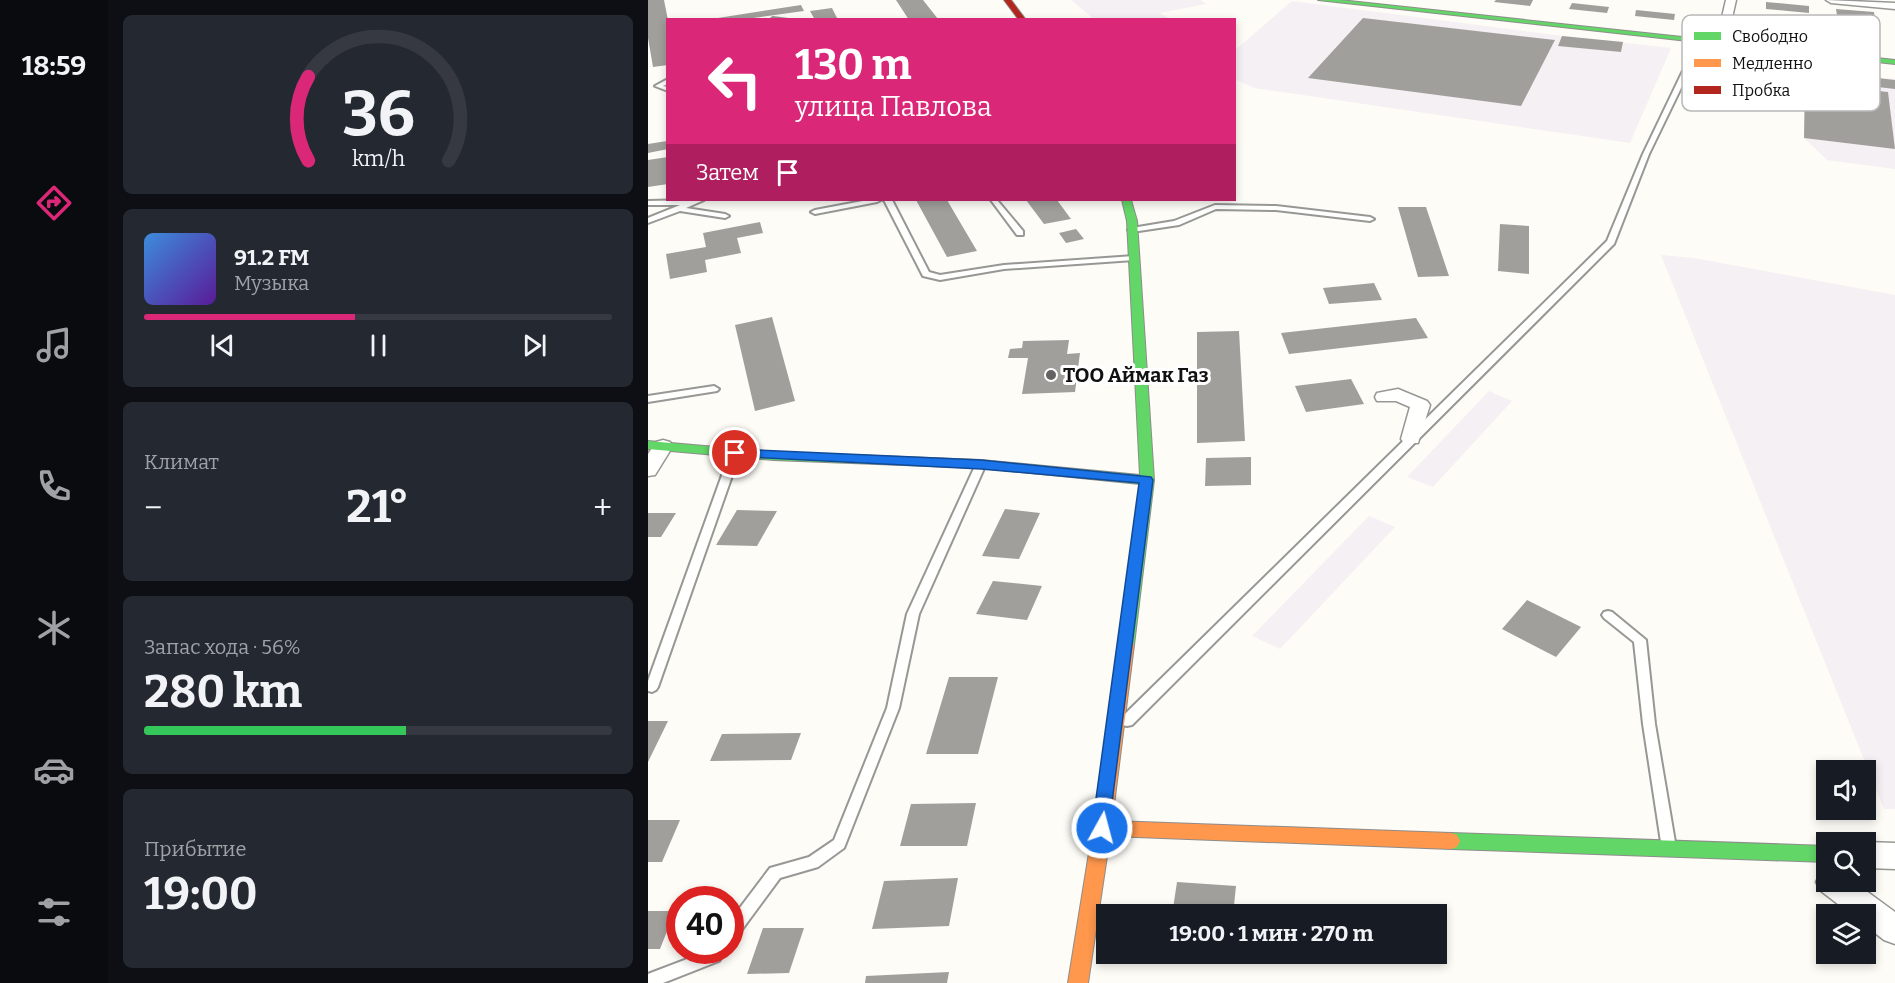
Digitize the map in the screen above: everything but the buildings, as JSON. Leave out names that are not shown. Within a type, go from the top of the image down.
[{"type":"street","points":[[1007,0],[1021,18]]},
{"type":"street","points":[[1322,0],[1682,38]]},
{"type":"street","points":[[1728,15],[1731,0]]},
{"type":"street","points":[[1831,0],[1895,6]]},
{"type":"street","points":[[1880,60],[1895,62]]},
{"type":"street","points":[[1078,983],[1102,828],[1146,480],[1134,258],[1127,201]]},
{"type":"street","points":[[1384,397],[1398,395],[1420,405],[1411,439]]},
{"type":"street","points":[[648,470],[655,445],[735,453],[981,464],[1146,480]]},
{"type":"street","points":[[1102,828],[1816,853]]},
{"type":"street","points":[[1792,852],[1816,871]]},
{"type":"street","points":[[1876,855],[1895,856]]},
{"type":"street","points":[[1844,892],[1895,930]]},
{"type":"lane","points":[[1114,734],[1611,242],[1646,154],[1682,80]]},
{"type":"lane","points":[[666,82],[658,86],[666,88]]},
{"type":"lane","points":[[648,203],[696,201]]},
{"type":"lane","points":[[814,212],[872,201]]},
{"type":"lane","points":[[889,201],[926,274],[932,277],[940,278],[1004,267],[1134,258]]},
{"type":"lane","points":[[995,201],[1020,233]]},
{"type":"lane","points":[[648,221],[688,203]]},
{"type":"lane","points":[[1132,230],[1176,223],[1215,207],[1276,208],[1370,219]]},
{"type":"lane","points":[[679,209],[725,216]]},
{"type":"lane","points":[[648,399],[714,389]]},
{"type":"lane","points":[[652,687],[735,453]]},
{"type":"lane","points":[[744,915],[775,873],[813,862],[839,844],[893,708],[913,614],[981,464]]},
{"type":"lane","points":[[1608,615],[1640,639],[1649,724],[1669,848]]},
{"type":"lane","points":[[651,980],[693,964]]},
{"type":"shaded area","points":[[1071,0],[1201,0],[1206,4],[1160,13],[1168,18],[1093,18]]},
{"type":"shaded area","points":[[1292,1],[1671,48],[1630,143],[1254,88],[1236,79],[1236,49]]},
{"type":"shaded area","points":[[1880,78],[1895,79],[1895,169],[1827,160],[1804,138],[1804,111],[1880,111]]},
{"type":"shaded area","points":[[1661,255],[1694,258],[1895,295],[1895,809],[1884,809],[1876,789],[1876,760],[1864,760]]},
{"type":"shaded area","points":[[1489,391],[1512,401],[1433,487],[1407,477]]},
{"type":"shaded area","points":[[1369,516],[1395,527],[1280,649],[1252,636]]},
{"type":"traffic: fast","points":[[1321,0],[1682,39]]},
{"type":"traffic: fast","points":[[1880,60],[1895,62]]},
{"type":"traffic: fast","points":[[1126,645],[1147,480],[1132,221],[1127,201]]},
{"type":"traffic: fast","points":[[648,445],[773,456],[981,464],[1147,480]]},
{"type":"traffic: fast","points":[[1451,841],[1816,854]]},
{"type":"traffic: slow","points":[[1078,983],[1102,828],[1126,645]]},
{"type":"traffic: slow","points":[[1102,828],[1451,841]]},
{"type":"traffic: jam","points":[[1007,0],[1021,18]]},
{"type":"place","name":"ТОО Аймак Газ","points":[[1051,375]]},
{"type":"route","points":[[735,453],[981,464],[1146,480],[1102,828]]}]
